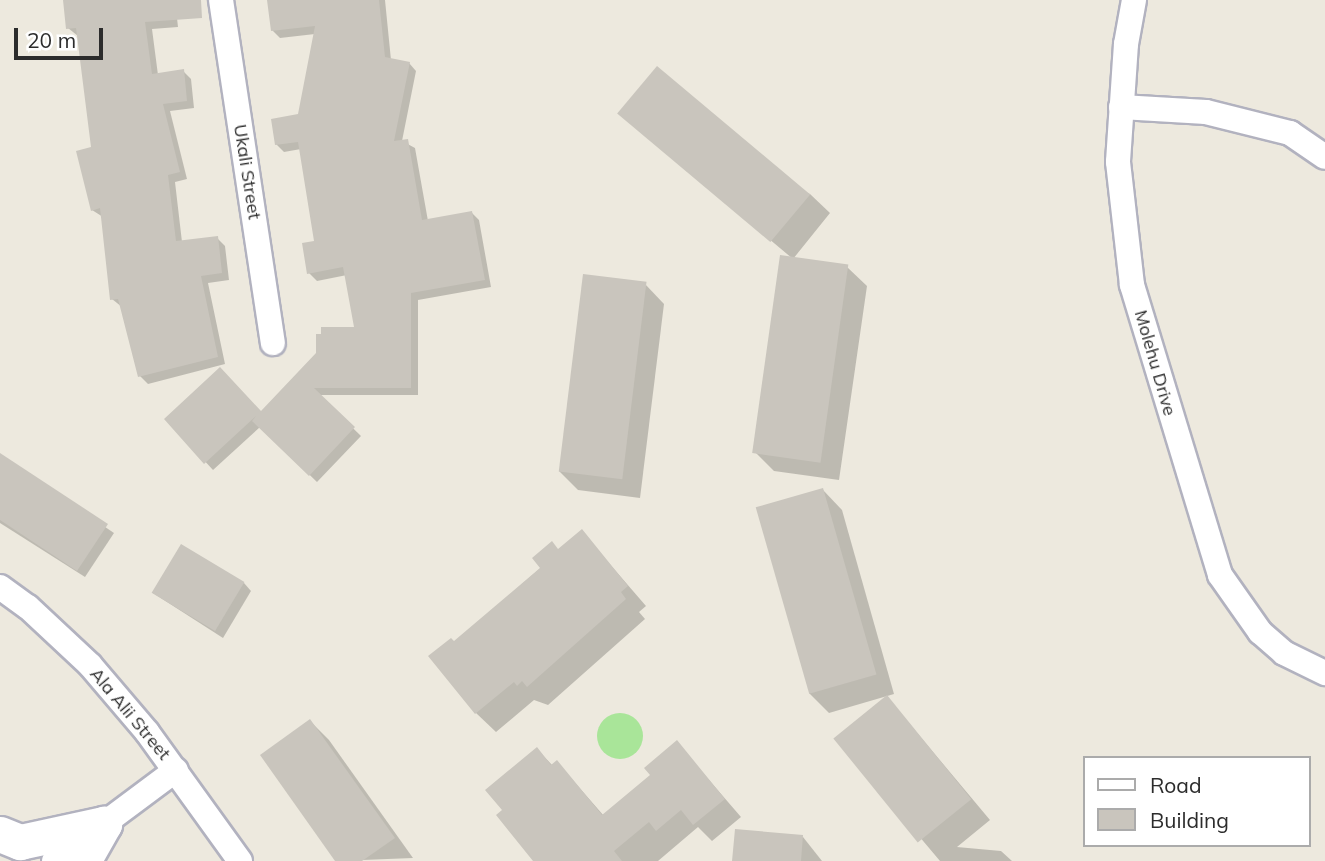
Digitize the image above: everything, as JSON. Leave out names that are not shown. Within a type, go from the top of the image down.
[{"type":"main road","points":[[0,834],[20,842],[104,824]]},
{"type":"main road","points":[[83,861],[104,824]]},
{"type":"street","name":"Ukali Street","points":[[221,0],[273,343]]},
{"type":"street","name":"Molehu Drive","points":[[1134,0],[1121,107],[1118,162],[1132,285],[1205,533],[1220,575],[1260,632],[1284,653],[1325,673]]},
{"type":"street","points":[[1121,107],[1206,112],[1290,133],[1325,157]]},
{"type":"street","name":"Ala Alii Street","points":[[0,587],[28,607],[90,665],[176,770],[240,861]]},
{"type":"street","points":[[54,861],[176,770]]},
{"type":"green space","points":[[620,713],[636,720],[643,736],[636,752],[620,759],[604,752],[597,736],[604,720]]},
{"type":"building","points":[[63,0],[201,0],[202,18],[145,22],[152,74],[184,69],[187,101],[163,104],[180,172],[168,175],[176,241],[218,236],[222,273],[201,276],[218,357],[138,377],[118,299],[110,300],[100,208],[91,211],[76,151],[91,147],[76,28],[66,29]]},
{"type":"building","points":[[267,0],[379,0],[385,57],[410,62],[394,141],[408,139],[422,220],[472,211],[485,280],[411,293],[411,388],[314,388],[355,427],[309,476],[252,421],[256,416],[204,464],[164,419],[220,367],[261,411],[316,353],[316,334],[321,334],[321,327],[354,327],[343,267],[307,274],[302,243],[314,241],[298,142],[275,145],[271,119],[298,114],[315,26],[271,31]]},
{"type":"building","points":[[657,66],[810,195],[770,242],[617,113]]},
{"type":"building","points":[[780,255],[848,265],[820,463],[752,453]]},
{"type":"building","points":[[583,274],[647,282],[622,479],[559,472]]},
{"type":"building","points":[[0,453],[108,524],[77,571],[0,520]]},
{"type":"building","points":[[823,488],[876,674],[809,694],[756,507]]},
{"type":"building","points":[[582,529],[628,586],[621,592],[626,599],[527,687],[522,681],[517,686],[514,682],[475,714],[428,656],[451,638],[454,641],[540,568],[532,558],[552,541],[558,549]]},
{"type":"building","points":[[181,544],[244,582],[215,631],[152,593]]},
{"type":"building","points":[[887,695],[971,799],[918,843],[833,738]]},
{"type":"building","points":[[310,719],[395,838],[362,861],[335,861],[260,755]]},
{"type":"building","points":[[677,740],[725,799],[693,825],[681,810],[656,831],[649,822],[614,851],[622,861],[533,861],[496,815],[502,810],[485,790],[537,747],[551,765],[557,760],[602,815],[650,775],[644,768]]},
{"type":"building","points":[[735,829],[803,835],[801,861],[732,861]]}]
